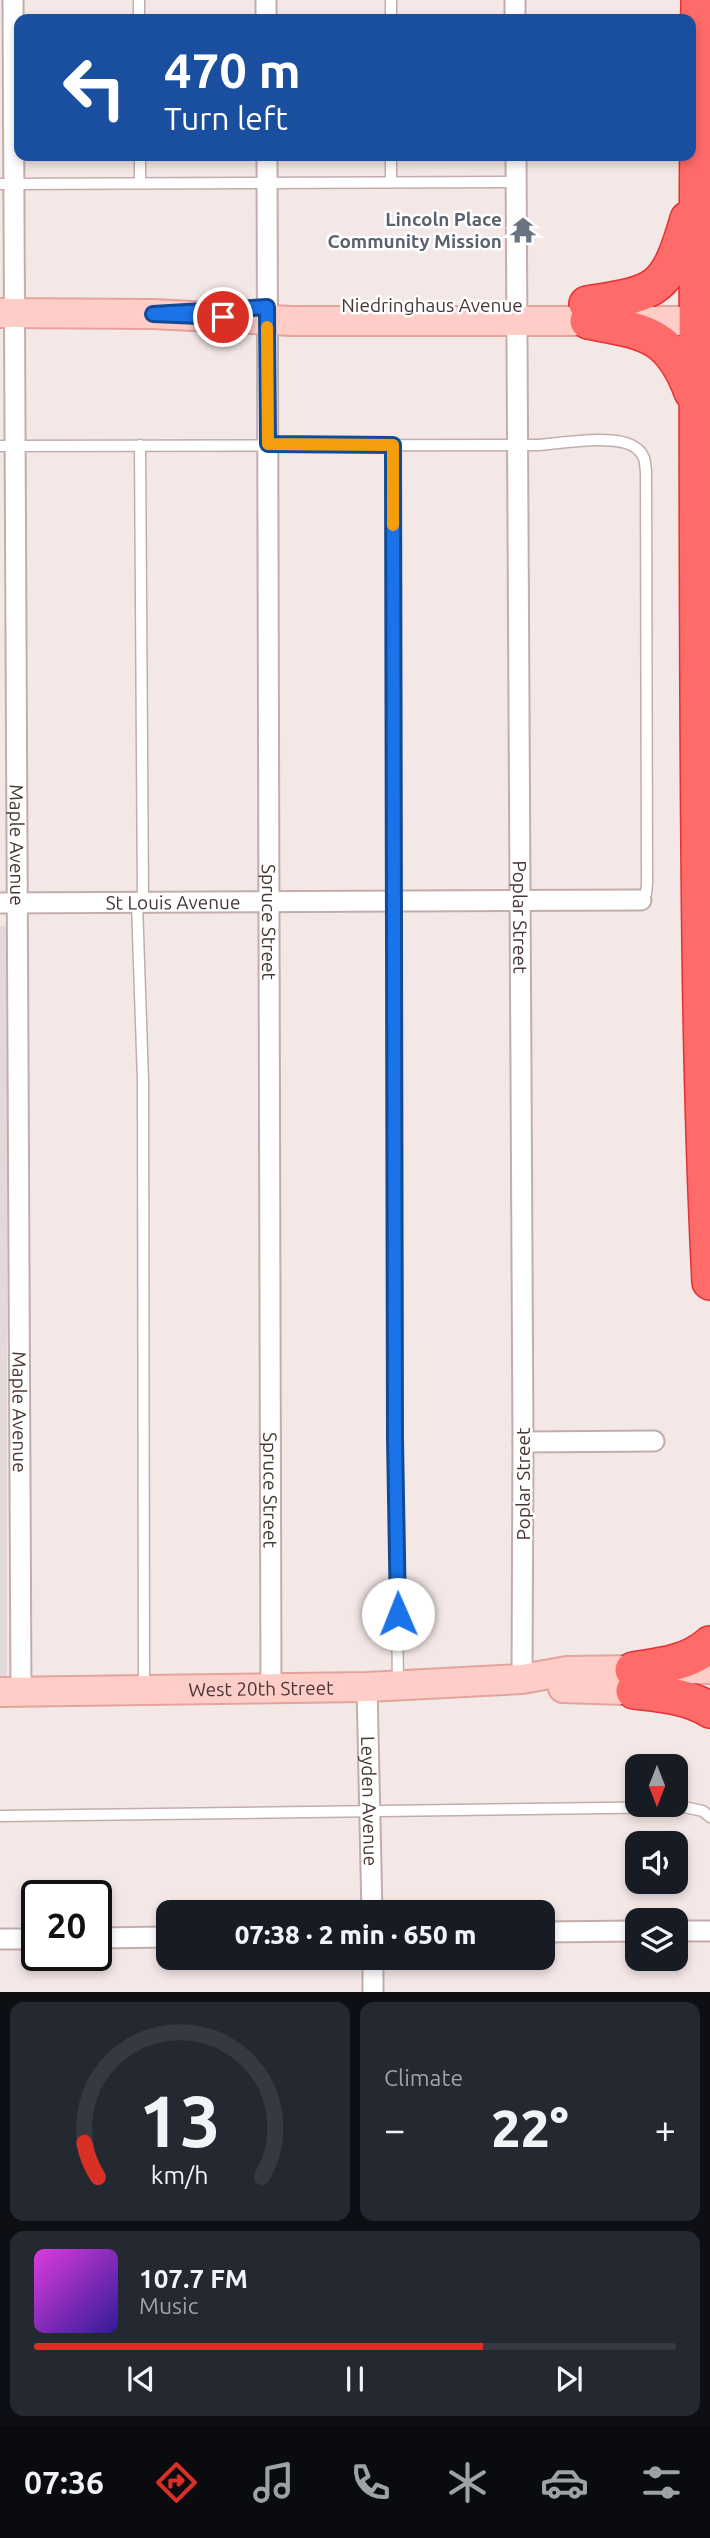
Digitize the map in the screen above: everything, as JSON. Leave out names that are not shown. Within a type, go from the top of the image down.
[{"type":"highway","points":[[699,0],[696,182],[703,312],[696,404],[699,883],[704,1160],[710,1282]]},
{"type":"highway","points":[[588,313],[653,289],[662,280],[679,249],[696,182]]},
{"type":"highway","points":[[588,313],[642,333],[672,351],[683,368],[696,404]]},
{"type":"highway","points":[[633,1681],[699,1654],[710,1644]]},
{"type":"highway","points":[[633,1681],[710,1710]]},
{"type":"street","name":"Maple Avenue","points":[[11,1692],[8,184],[13,0]]},
{"type":"street","name":"Spruce Street","points":[[267,161],[271,1688]]},
{"type":"street","name":"Poplar Street","points":[[516,161],[522,1679]]},
{"type":"street","name":"Niedringhaus Avenue","points":[[8,313],[703,312]]},
{"type":"street","name":"St Louis Avenue","points":[[9,903],[641,900]]},
{"type":"street","points":[[523,1442],[654,1441]]},
{"type":"street","name":"West 20th Street","points":[[11,1692],[367,1687],[522,1679],[581,1690],[710,1669]]},
{"type":"street","name":"West 20th Street","points":[[633,1681],[710,1690]]},
{"type":"street","name":"Leyden Avenue","points":[[367,1687],[372,1900]]},
{"type":"street","points":[[688,1931],[710,1930]]},
{"type":"street","points":[[555,1932],[625,1931]]},
{"type":"street","points":[[112,1938],[156,1937]]},
{"type":"street","points":[[0,1939],[21,1938]]},
{"type":"street","points":[[373,1970],[373,1992]]},
{"type":"lane","points":[[139,161],[140,183]]},
{"type":"lane","points":[[391,161],[391,181]]},
{"type":"lane","points":[[8,184],[516,182]]},
{"type":"lane","points":[[8,446],[518,445],[618,440],[635,446],[645,459],[647,884],[646,894],[641,900]]},
{"type":"lane","points":[[140,445],[144,1690]]},
{"type":"lane","points":[[393,445],[398,1685]]},
{"type":"lane","points":[[0,1816],[684,1807],[703,1811],[710,1817]]},
{"type":"shaded area","points":[[0,926],[7,926],[7,1679],[0,1680]]},
{"type":"slow traffic","points":[[267,327],[268,444],[393,445],[393,525]]},
{"type":"place","name":"Lincoln Place Community Mission","points":[[523,230]]},
{"type":"route","points":[[223,317],[153,314],[267,307],[268,444],[393,445],[395,1439],[398,1614]]}]
